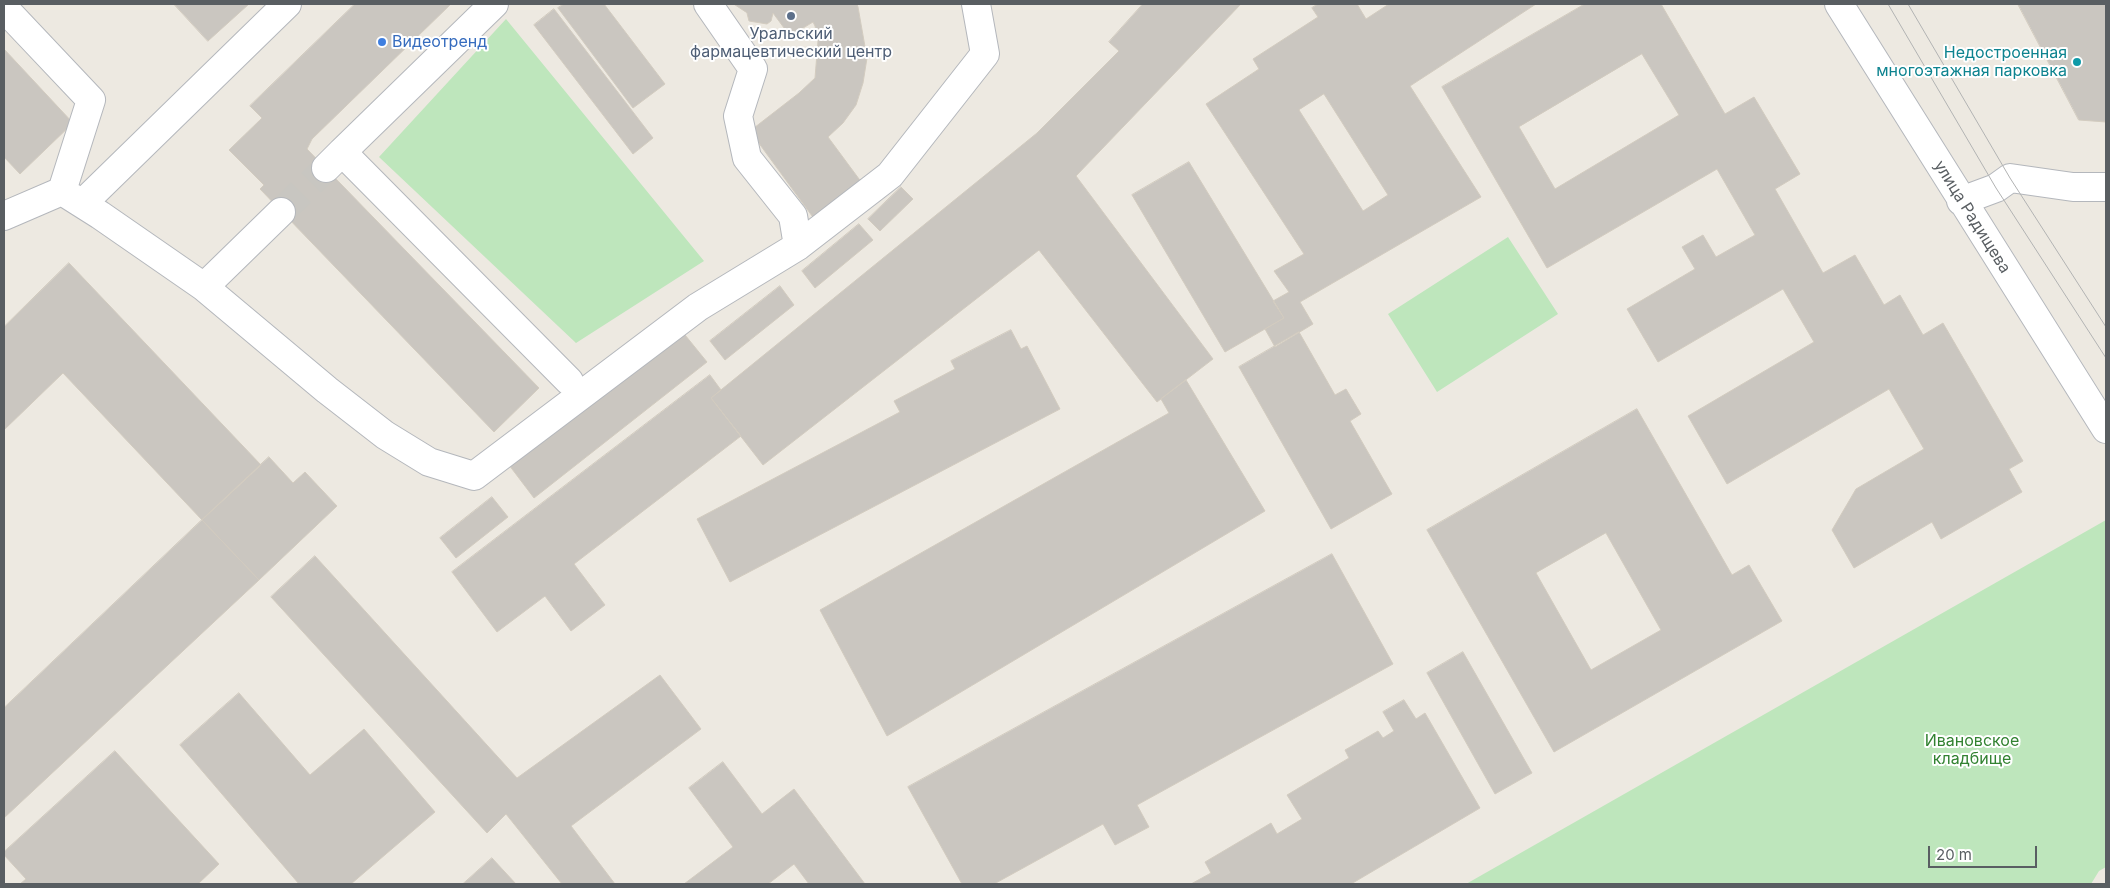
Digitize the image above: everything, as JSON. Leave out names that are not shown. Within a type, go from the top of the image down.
[{"type":"street","points":[[4,216],[73,197],[287,4]]},
{"type":"street","points":[[494,4],[334,160],[569,381]]},
{"type":"street","points":[[708,4],[753,69],[738,116],[747,158],[793,216],[798,246]]},
{"type":"street","points":[[73,197],[204,287],[327,390],[385,435],[430,462],[474,476],[698,307],[798,246],[890,175],[984,54],[976,4]]},
{"type":"street","name":"улица Радищева","points":[[1839,4],[2106,430]]},
{"type":"street","points":[[4,8],[91,100],[73,197]]},
{"type":"street","points":[[1961,200],[1996,188],[2010,178],[2073,187],[2106,187]]},
{"type":"street","points":[[204,287],[282,212]]},
{"type":"green space","points":[[506,19],[704,261],[576,343],[379,157]]},
{"type":"green space","points":[[1508,237],[1558,314],[1437,392],[1388,314]]},
{"type":"green space","name":"Ивановское кладбище","points":[[2106,520],[2106,867],[2099,871],[2091,884],[1466,884]]},
{"type":"building","points":[[174,4],[249,4],[208,41]]},
{"type":"building","points":[[355,4],[451,4],[312,139],[307,149],[539,388],[494,432],[260,189],[264,185],[229,150],[262,118],[250,106]]},
{"type":"building","points":[[564,4],[604,4],[665,84],[633,108],[558,8]]},
{"type":"building","points":[[734,4],[857,4],[867,58],[863,83],[856,105],[843,123],[828,137],[862,183],[815,220],[750,131],[799,93],[815,78],[818,41],[815,26],[813,22],[790,36],[773,13],[771,21],[767,24],[749,21],[747,13]]},
{"type":"building","points":[[1143,4],[1241,4],[1076,176],[1213,359],[1157,402],[1039,250],[763,465],[711,398],[1037,133],[1119,51],[1109,42]]},
{"type":"building","points":[[1318,4],[1357,4],[1366,19],[1389,4],[1536,4],[1410,86],[1481,197],[1300,302],[1313,324],[1275,347],[1265,329],[1284,318],[1273,301],[1289,292],[1274,271],[1304,254],[1206,104],[1259,69],[1253,59],[1318,17],[1312,8]],"holes":[[[1324,94],[1388,195],[1363,211],[1299,110]]]},
{"type":"building","points":[[1585,4],[1661,4],[1725,114],[1754,97],[1800,174],[1775,189],[1823,273],[1855,255],[1884,305],[1900,295],[1923,335],[1943,323],[2023,461],[2009,469],[2022,492],[1941,539],[1932,522],[1854,568],[1832,530],[1856,489],[1924,449],[1889,389],[1727,484],[1688,416],[1814,342],[1783,289],[1658,362],[1627,309],[1695,269],[1682,247],[1703,235],[1716,257],[1755,235],[1717,169],[1547,268],[1442,87]],"holes":[[[1642,54],[1679,115],[1555,189],[1519,127]]]},
{"type":"building","name":"Недостроенная многоэтажная парковка","points":[[2018,4],[2106,4],[2106,122],[2079,120]]},
{"type":"building","points":[[554,9],[653,138],[633,154],[534,25]]},
{"type":"building","points":[[4,49],[73,123],[20,174],[4,157]]},
{"type":"building","points":[[1189,162],[1284,318],[1225,352],[1132,195]]},
{"type":"building","points":[[901,187],[913,199],[880,231],[868,219]]},
{"type":"building","points":[[859,224],[873,240],[815,288],[802,271]]},
{"type":"building","points":[[69,263],[261,465],[202,520],[63,373],[4,430],[4,327]]},
{"type":"building","points":[[780,286],[794,305],[725,360],[710,341]]},
{"type":"building","points":[[681,330],[707,362],[534,498],[509,465]]},
{"type":"building","points":[[1011,330],[1021,349],[1027,346],[1060,409],[730,582],[697,519],[900,412],[894,401],[955,369],[951,361]]},
{"type":"building","points":[[1299,332],[1335,395],[1346,389],[1361,414],[1350,421],[1392,494],[1331,529],[1239,367]]},
{"type":"building","points":[[710,375],[721,390],[711,398],[741,436],[574,564],[605,605],[571,631],[545,596],[497,632],[452,572]]},
{"type":"building","points":[[1186,380],[1265,511],[887,736],[820,610],[1169,413],[1161,399]]},
{"type":"building","points":[[1637,409],[1732,575],[1749,565],[1782,621],[1554,752],[1427,530]],"holes":[[[1606,533],[1661,630],[1591,670],[1536,573]]]},
{"type":"building","points":[[269,457],[293,483],[305,472],[337,506],[259,580],[202,520]]},
{"type":"building","points":[[492,497],[508,517],[456,558],[440,538]]},
{"type":"building","points":[[202,520],[259,580],[4,818],[4,708]]},
{"type":"building","points":[[1332,554],[1393,664],[1137,805],[1149,827],[1115,845],[1103,824],[994,884],[962,884],[908,787]]},
{"type":"building","points":[[315,556],[517,778],[660,675],[701,729],[571,826],[615,884],[562,884],[506,814],[487,833],[271,597]]},
{"type":"building","points":[[1463,652],[1532,773],[1495,794],[1427,673]]},
{"type":"building","points":[[239,693],[310,775],[364,729],[435,812],[351,884],[299,884],[180,745]]},
{"type":"building","points":[[1404,700],[1416,719],[1425,713],[1480,808],[1351,884],[1191,884],[1211,873],[1205,862],[1271,823],[1277,834],[1302,819],[1287,795],[1349,758],[1345,750],[1378,731],[1383,738],[1394,731],[1383,712]]},
{"type":"building","points":[[115,751],[219,864],[198,884],[20,884],[26,879],[4,855],[4,852]]},
{"type":"building","points":[[723,762],[762,814],[794,789],[865,884],[809,884],[794,864],[768,884],[684,884],[733,847],[689,788]]},
{"type":"building","points":[[492,858],[516,884],[463,884]]},
{"type":"tunnel","points":[[281,212],[326,168]]},
{"type":"tram line","points":[[1888,4],[1996,188],[2106,358]]},
{"type":"tram line","points":[[1908,4],[2010,178],[2106,327]]},
{"type":"place","name":"Уральский фармацевтический центр","points":[[791,16]]},
{"type":"place","name":"Видеотренд","points":[[382,42]]},
{"type":"place","name":"Недостроенная многоэтажная парковка","points":[[2077,62]]}]
